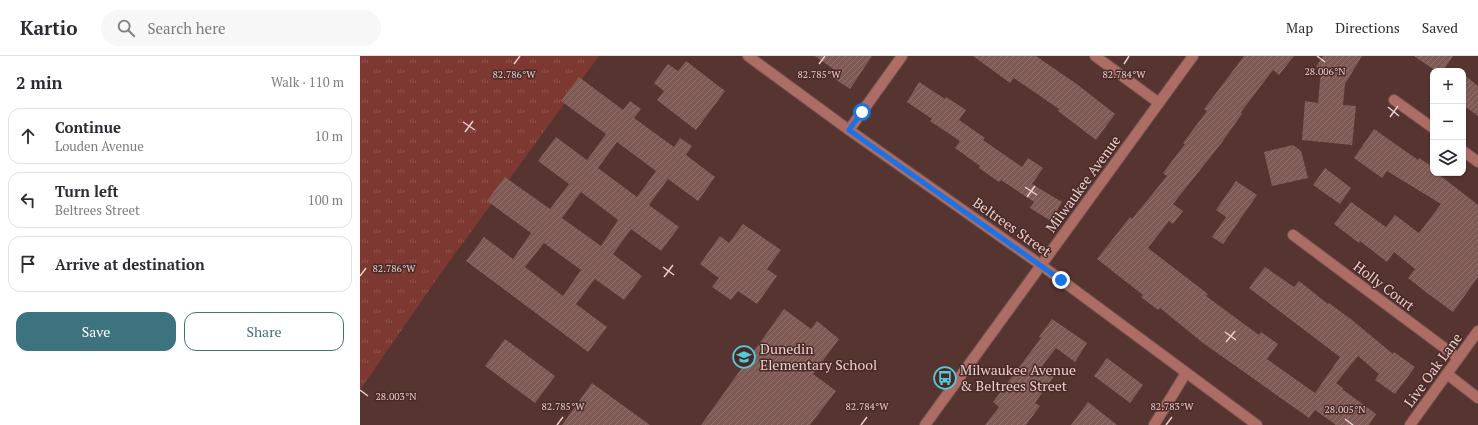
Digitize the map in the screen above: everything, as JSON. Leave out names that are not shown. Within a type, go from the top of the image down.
[{"type":"street","name":"Beltrees Street","points":[[748,56],[849,130],[1041,265],[1257,425]]},
{"type":"street","points":[[849,130],[902,56]]},
{"type":"street","points":[[1095,56],[1159,103]]},
{"type":"street","name":"Milwaukee Avenue","points":[[925,425],[1194,56]]},
{"type":"street","points":[[1394,100],[1430,126]]},
{"type":"street","points":[[1466,152],[1478,162]]},
{"type":"street","name":"Holly Court","points":[[1293,235],[1458,358]]},
{"type":"street","name":"Live Oak Lane","points":[[1410,425],[1478,331]]},
{"type":"street","points":[[1154,425],[1186,373]]},
{"type":"street","points":[[1446,374],[1478,398]]},
{"type":"green space","points":[[360,56],[599,56],[441,273],[360,390]]},
{"type":"building","points":[[815,56],[872,56],[850,89],[832,77],[836,71]]},
{"type":"building","points":[[973,56],[1036,56],[1078,85],[1115,114],[1096,140],[1058,111],[1059,109],[1014,78],[1010,83]]},
{"type":"building","points":[[1244,56],[1294,56],[1279,75],[1273,70],[1241,112],[1242,114],[1220,145],[1173,204],[1183,211],[1173,224],[1169,221],[1148,248],[1208,294],[1206,296],[1259,335],[1261,332],[1278,344],[1267,359],[1315,393],[1340,357],[1249,288],[1265,267],[1294,287],[1299,281],[1328,304],[1329,303],[1352,320],[1393,354],[1394,352],[1415,367],[1395,394],[1375,380],[1379,374],[1358,356],[1336,383],[1376,414],[1369,425],[1336,425],[1315,410],[1309,418],[1203,343],[1160,308],[1158,310],[1141,297],[1143,295],[1097,259],[1130,217],[1132,219],[1167,176],[1163,173],[1207,111],[1204,109]]},
{"type":"building","points":[[1323,56],[1362,56],[1345,84],[1343,105],[1356,106],[1352,145],[1302,140],[1305,101],[1318,103],[1321,70],[1316,67]]},
{"type":"building","points":[[1414,56],[1453,56],[1445,68],[1432,68]]},
{"type":"building","points":[[686,61],[725,91],[696,130],[657,100],[664,91],[654,83],[668,64],[678,71]]},
{"type":"building","points":[[1466,76],[1478,86],[1478,116],[1466,107]]},
{"type":"building","points":[[579,77],[623,110],[630,101],[641,109],[634,118],[674,147],[680,138],[692,146],[686,155],[715,177],[698,201],[668,179],[649,205],[679,227],[661,251],[631,229],[613,254],[642,276],[624,300],[595,279],[576,304],[607,327],[588,352],[466,261],[484,237],[513,259],[531,233],[487,201],[505,177],[550,209],[569,184],[538,161],[556,137],[587,160],[606,134],[561,101]],"holes":[[[617,142],[656,171],[637,197],[598,168]],[[581,192],[618,220],[601,246],[562,218]],[[544,243],[581,270],[563,296],[525,267]]]},
{"type":"building","points":[[919,82],[945,99],[946,97],[966,110],[959,120],[985,138],[983,140],[1022,167],[1028,158],[1043,168],[1032,184],[1062,202],[1051,221],[1030,208],[1034,202],[1001,180],[999,182],[979,168],[980,166],[955,148],[960,141],[930,121],[932,119],[907,102]]},
{"type":"building","points":[[1374,129],[1418,160],[1419,158],[1430,165],[1430,176],[1441,176],[1478,205],[1478,277],[1453,312],[1408,278],[1415,269],[1394,252],[1387,262],[1360,241],[1359,243],[1334,224],[1351,202],[1386,227],[1395,215],[1419,233],[1441,204],[1387,171],[1382,178],[1354,158]]},
{"type":"building","points":[[1293,145],[1301,151],[1308,178],[1272,186],[1264,152]]},
{"type":"building","points":[[1325,168],[1351,188],[1340,204],[1313,185]]},
{"type":"building","points":[[1236,181],[1257,195],[1223,244],[1212,237],[1226,217],[1216,210]]},
{"type":"building","points":[[743,224],[781,250],[767,269],[777,276],[757,304],[738,291],[731,300],[712,287],[719,278],[700,264],[720,236],[729,243]]},
{"type":"building","points":[[784,309],[811,329],[817,321],[839,339],[813,374],[836,391],[810,425],[701,425]]},
{"type":"building","points":[[1052,319],[1087,343],[1075,362],[1056,348],[1042,366],[1054,376],[1035,403],[1040,406],[1026,425],[985,425],[999,407],[993,402],[1041,338],[1039,337]]},
{"type":"building","points":[[505,339],[555,376],[535,403],[485,366]]},
{"type":"building","points":[[1107,358],[1143,385],[1130,403],[1094,376]]},
{"type":"building","points":[[592,383],[650,425],[562,425]]},
{"type":"building","points":[[1088,402],[1117,425],[1071,425]]},
{"type":"place","name":"Dunedin Elementary School","points":[[744,357]]},
{"type":"place","name":"Milwaukee Avenue & Beltrees Street","points":[[945,378]]},
{"type":"route","points":[[862,112],[849,130],[1061,280]]}]
